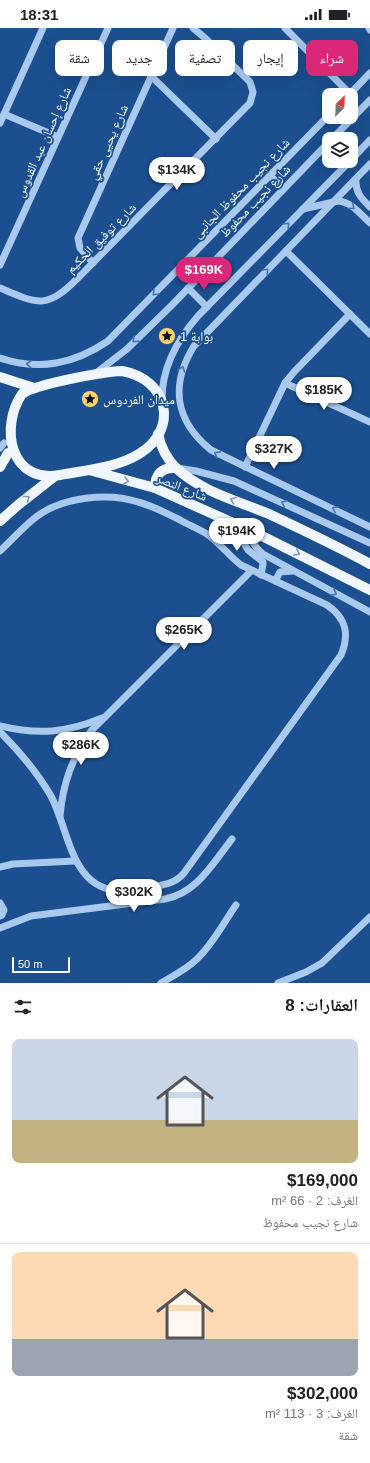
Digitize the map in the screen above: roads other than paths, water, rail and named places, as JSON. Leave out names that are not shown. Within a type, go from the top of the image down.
[{"type":"main road","points":[[0,467],[4,448],[3,424],[6,412],[23,393],[34,388],[92,375],[122,371],[132,373],[150,383],[162,400],[165,413],[162,425],[150,446],[130,459],[111,465],[55,476],[40,476],[25,471],[17,465],[4,448]]},
{"type":"main road","points":[[0,377],[34,388]]},
{"type":"main road","name":"شارع النصر","points":[[158,434],[161,448],[166,456],[176,468],[191,480],[276,518],[370,564]]},
{"type":"main road","points":[[155,488],[155,481],[163,470],[176,468]]},
{"type":"main road","name":"شارع النصر","points":[[89,470],[155,488],[250,530],[370,590]]},
{"type":"main road","points":[[0,521],[55,476]]},
{"type":"street","points":[[0,123],[42,28]]},
{"type":"street","name":"شارع إحسان عبد القدوس","points":[[0,265],[108,28]]},
{"type":"street","name":"شارع يحيى حقي","points":[[167,41],[173,28]]},
{"type":"street","name":"شارع توفيق الحكيم","points":[[0,288],[33,301],[50,300],[65,291],[250,103],[253,92],[250,82],[193,28]]},
{"type":"street","points":[[285,28],[343,88]]},
{"type":"street","points":[[355,88],[370,73]]},
{"type":"street","points":[[151,76],[216,138]]},
{"type":"street","name":"شارع يحيى حقي","points":[[93,263],[80,248],[78,238],[151,76]]},
{"type":"street","points":[[339,132],[370,100]]},
{"type":"street","points":[[4,114],[58,137]]},
{"type":"street","name":"شارع نجيب محفوظ الجانبى","points":[[0,358],[21,364],[33,365],[58,363],[84,355],[108,342],[322,122]]},
{"type":"street","points":[[358,152],[370,140]]},
{"type":"street","name":"شارع نجيب محفوظ","points":[[92,375],[104,368],[130,346],[322,149]]},
{"type":"street","points":[[369,524],[211,450],[192,432],[185,420],[181,408],[179,382],[187,357],[194,346],[370,164]]},
{"type":"street","points":[[162,400],[162,387],[165,372],[174,351],[186,330],[342,168]]},
{"type":"street","points":[[270,176],[284,188]]},
{"type":"street","points":[[356,179],[355,184],[359,195],[370,207]]},
{"type":"street","points":[[303,209],[343,201],[348,203],[370,223]]},
{"type":"street","points":[[286,251],[370,334]]},
{"type":"street","points":[[188,288],[207,307]]},
{"type":"street","points":[[245,467],[285,384],[294,372],[350,314]]},
{"type":"street","points":[[285,384],[370,422]]},
{"type":"street","points":[[176,468],[202,472],[234,481],[370,543]]},
{"type":"street","points":[[0,551],[36,517],[52,508],[68,502],[102,497],[137,501],[153,507],[206,534],[216,541],[233,559],[251,571],[335,610],[345,627],[346,637],[345,646],[341,655],[179,878],[167,884],[126,891],[117,891],[92,882],[80,869],[60,816],[40,779],[19,752],[0,732]]},
{"type":"street","points":[[231,522],[246,547],[263,562],[264,564],[261,575]]},
{"type":"street","points":[[250,530],[252,542],[259,551],[370,612]]},
{"type":"street","points":[[60,816],[66,780],[72,762],[91,731],[251,571]]},
{"type":"street","points":[[275,581],[280,572],[296,572]]},
{"type":"street","points":[[0,726],[28,732],[52,732],[70,729],[104,717]]},
{"type":"street","points":[[0,928],[31,916],[165,899],[180,895],[197,883],[232,839]]},
{"type":"street","points":[[0,867],[13,864],[76,861]]},
{"type":"street","points":[[0,903],[4,910],[0,916]]},
{"type":"street","points":[[161,983],[171,981],[203,952],[236,904]]},
{"type":"street","points":[[278,983],[306,972],[322,963],[370,917]]},
{"type":"place","name":"بوابة 1","points":[[167,336]]},
{"type":"place","name":"ميدان الفردوس","points":[[90,399]]}]
